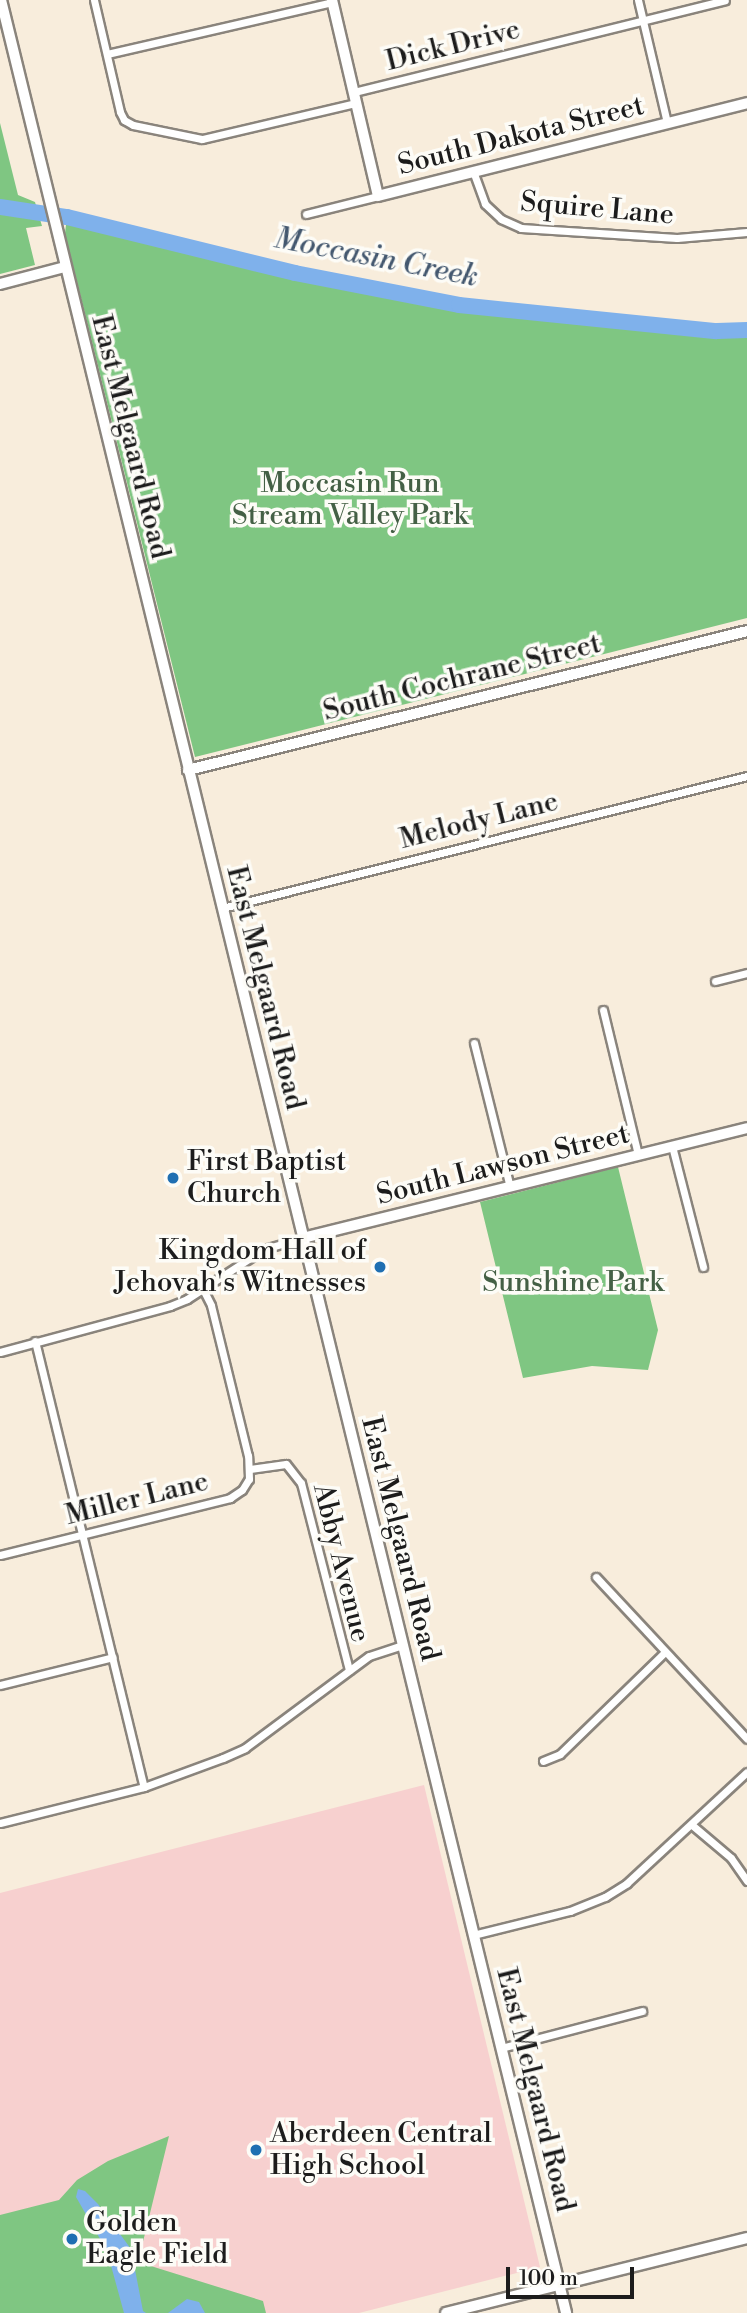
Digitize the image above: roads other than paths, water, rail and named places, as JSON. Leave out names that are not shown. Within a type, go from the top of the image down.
[{"type":"main road","name":"East Melgaard Road","points":[[1,0],[566,2313]]},
{"type":"main road","points":[[332,1],[378,196]]},
{"type":"main road","name":"South Dakota Street","points":[[378,196],[747,103]]},
{"type":"main road","points":[[0,284],[65,267]]},
{"type":"main road","name":"South Cochrane Street","points":[[188,770],[747,631]]},
{"type":"main road","name":"South Lawson Street","points":[[303,1238],[747,1128]]},
{"type":"main road","points":[[446,2313],[747,2238]]},
{"type":"street","name":"Dick Drive","points":[[94,0],[124,120],[202,139],[725,0]]},
{"type":"street","points":[[638,0],[667,123]]},
{"type":"street","points":[[107,54],[332,1]]},
{"type":"street","name":"Squire Lane","points":[[473,172],[485,204],[501,219],[521,228],[677,238],[747,232]]},
{"type":"street","name":"South Dakota Street","points":[[306,214],[378,196]]},
{"type":"street","name":"Melody Lane","points":[[222,908],[747,776]]},
{"type":"street","points":[[715,981],[747,974]]},
{"type":"street","points":[[603,1010],[638,1155]]},
{"type":"street","points":[[474,1043],[510,1187]]},
{"type":"street","points":[[672,1146],[703,1267]]},
{"type":"street","name":"South Lawson Street","points":[[0,1352],[144,1315],[187,1299],[264,1249],[303,1238]]},
{"type":"street","points":[[203,1289],[215,1317],[250,1469]]},
{"type":"street","points":[[35,1341],[144,1787]]},
{"type":"street","name":"Abby Avenue","points":[[250,1469],[286,1464],[301,1483],[349,1670]]},
{"type":"street","name":"Miller Lane","points":[[0,1555],[230,1498],[242,1490],[250,1469]]},
{"type":"street","points":[[596,1577],[747,1739]]},
{"type":"street","points":[[0,1823],[144,1787],[192,1771],[244,1748],[369,1656],[402,1645]]},
{"type":"street","points":[[543,1761],[559,1754],[665,1652]]},
{"type":"street","points":[[0,1685],[113,1657]]},
{"type":"street","points":[[473,1935],[570,1911],[605,1897],[627,1883],[747,1772]]},
{"type":"street","points":[[692,1825],[731,1858],[747,1881]]},
{"type":"street","points":[[501,2048],[642,2011]]},
{"type":"water","points":[[78,2189],[85,2191],[98,2204],[131,2249],[143,2311],[146,2313],[124,2313],[107,2251],[76,2197]]},
{"type":"water","points":[[187,2299],[199,2302],[205,2313],[168,2313]]},
{"type":"waterway","name":"Moccasin Creek","points":[[0,207],[67,217],[295,273],[459,305],[717,331],[747,330]]},
{"type":"place","name":"First Baptist Church","points":[[173,1178]]},
{"type":"place","name":"Kingdom Hall of Jehovah's Witnesses","points":[[380,1267]]},
{"type":"place","name":"Aberdeen Central High School","points":[[256,2150]]},
{"type":"place","name":"Golden Eagle Field","points":[[72,2239]]},
{"type":"park label","name":"Moccasin Run Stream Valley Park","points":[[350,500]]},
{"type":"park label","name":"Sunshine Park","points":[[573,1283]]}]
